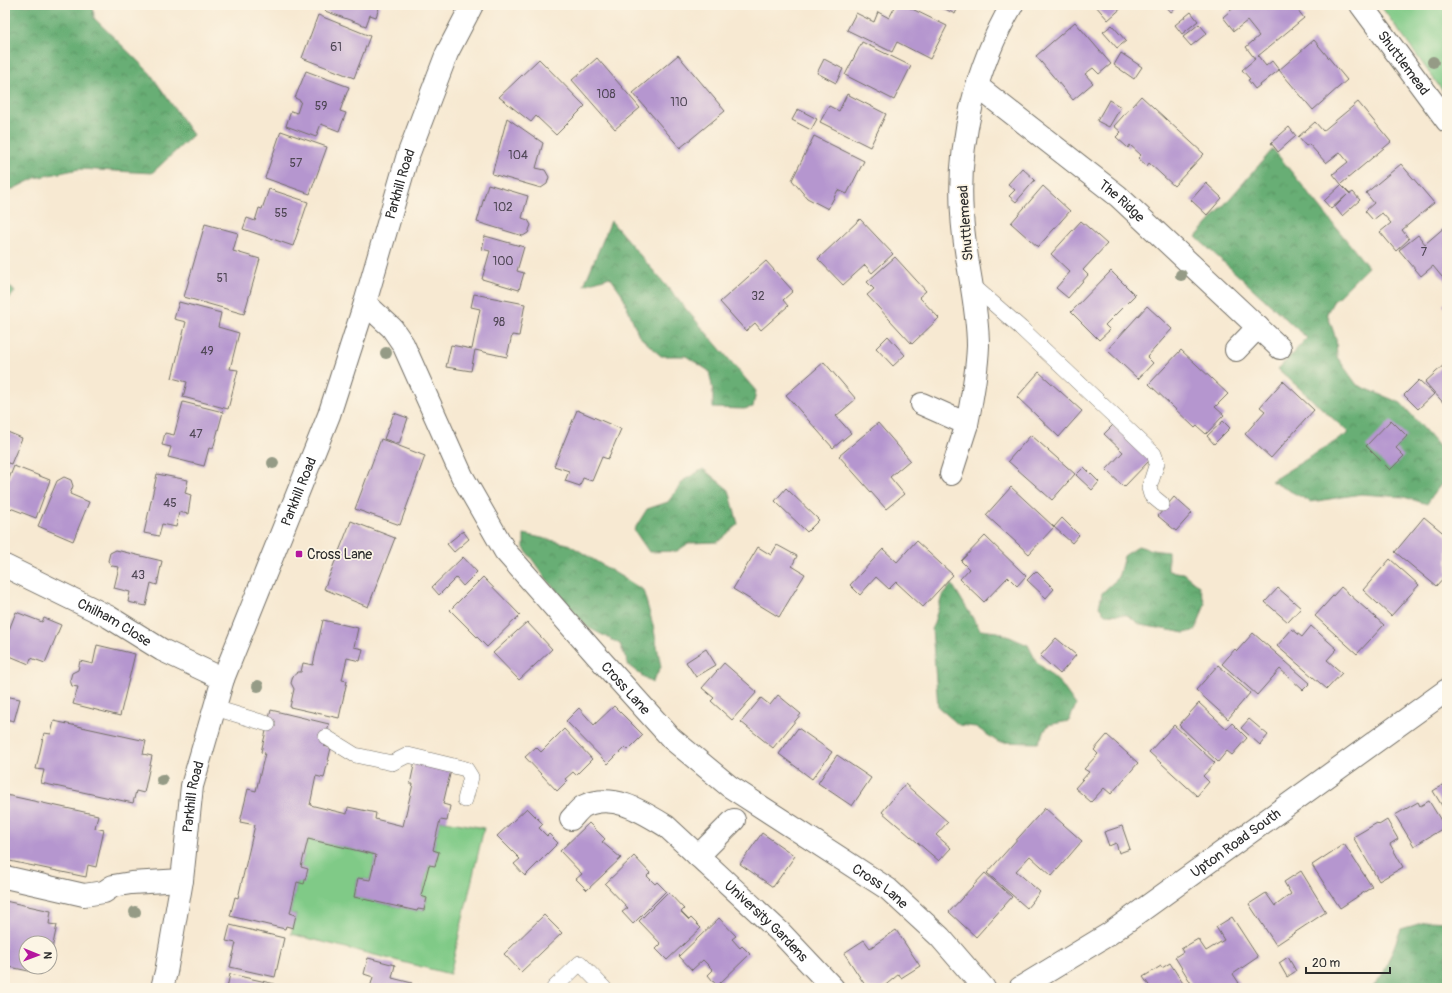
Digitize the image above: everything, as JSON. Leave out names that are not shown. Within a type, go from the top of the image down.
[{"type":"street","name":"Parkhill Road","points":[[162,988],[182,880],[192,786],[215,708],[224,680],[315,452],[365,303],[407,158],[447,53],[472,5]]},
{"type":"street","name":"Shuttlemead","points":[[951,474],[967,424],[978,346],[976,316],[970,283],[962,214],[962,172],[967,126],[977,86],[998,30],[1012,5]]},
{"type":"street","name":"Shuttlemead","points":[[1362,5],[1447,121]]},
{"type":"street","name":"The Ridge","points":[[977,86],[1118,196],[1280,348]]},
{"type":"street","name":"Cross Lane","points":[[365,303],[392,328],[403,344],[462,476],[506,551],[672,739],[729,786],[888,889],[940,937],[984,988]]},
{"type":"street","points":[[1236,350],[1258,327]]},
{"type":"street","points":[[922,404],[967,424]]},
{"type":"street","name":"Chilham Close","points":[[5,566],[109,617],[162,650],[224,680]]},
{"type":"street","name":"Upton Road South","points":[[1020,988],[1110,934],[1447,690]]},
{"type":"street","name":"University Gardens","points":[[570,819],[584,806],[604,802],[637,808],[666,826],[781,934],[833,988]]},
{"type":"street","points":[[698,856],[734,820]]},
{"type":"street","points":[[5,877],[84,895],[104,892],[113,886],[131,883],[182,880]]},
{"type":"lane","points":[[970,283],[1021,328],[1154,454],[1157,463],[1149,488],[1151,495],[1162,504]]},
{"type":"lane","points":[[215,708],[268,724]]},
{"type":"lane","points":[[326,737],[355,755],[392,764],[408,755],[466,769],[471,777],[465,800]]},
{"type":"lane","points":[[554,988],[580,963],[604,988]]},
{"type":"green space","points":[[5,5],[93,5],[94,18],[150,73],[193,135],[152,173],[79,169],[35,178],[5,193]]},
{"type":"green space","points":[[1380,5],[1447,5],[1447,97]]},
{"type":"green space","points":[[1273,149],[1368,267],[1333,302],[1327,313],[1336,339],[1337,357],[1357,385],[1401,403],[1447,455],[1447,481],[1438,487],[1427,504],[1404,497],[1361,494],[1311,502],[1271,481],[1349,433],[1278,369],[1307,338],[1196,237]]},
{"type":"green space","points":[[611,221],[756,391],[753,407],[744,409],[713,408],[713,391],[709,371],[686,356],[661,356],[639,336],[622,294],[610,277],[584,285]]},
{"type":"green space","points":[[5,281],[15,292],[5,303]]},
{"type":"green space","points":[[703,469],[729,490],[738,524],[718,542],[689,543],[677,551],[649,552],[634,530],[647,509],[668,502],[684,480]]},
{"type":"green space","points":[[524,534],[568,544],[643,590],[653,625],[661,667],[652,683],[629,666],[620,644],[587,627],[544,576],[524,548]]},
{"type":"green space","points":[[1138,546],[1168,552],[1168,571],[1183,573],[1199,586],[1205,603],[1196,630],[1185,633],[1141,625],[1127,615],[1105,614],[1099,607],[1102,593],[1118,578],[1124,556]]},
{"type":"green space","points":[[952,584],[980,630],[998,632],[1028,645],[1036,661],[1061,684],[1076,705],[1069,721],[1048,725],[1038,743],[998,742],[976,727],[959,725],[938,707],[932,629],[942,596]]},
{"type":"green space","points":[[440,820],[484,828],[450,974],[291,934],[296,915],[290,913],[297,882],[304,883],[307,869],[301,867],[308,839],[376,855],[370,880],[358,878],[354,897],[417,911],[418,909],[424,910],[427,898],[421,896],[429,865],[435,866],[439,852],[433,850]]},
{"type":"green space","points":[[1429,921],[1447,922],[1447,988],[1372,988],[1384,972],[1401,929]]},
{"type":"building","points":[[327,5],[380,5],[376,17],[370,15],[366,26],[325,11]]},
{"type":"building","points":[[896,5],[904,5],[947,26],[930,59],[897,42],[892,52],[847,30],[856,13],[874,22],[878,12],[889,18]]},
{"type":"building","points":[[937,5],[959,5],[955,14]]},
{"type":"building","points":[[1095,5],[1125,5],[1108,20]]},
{"type":"building","points":[[1165,5],[1180,5],[1171,12]]},
{"type":"building","points":[[1237,5],[1294,5],[1304,18],[1258,56],[1266,66],[1272,61],[1279,70],[1255,89],[1248,80],[1250,79],[1242,70],[1255,59],[1246,47],[1259,36],[1247,21],[1234,31],[1223,17]]},
{"type":"building","points":[[1191,12],[1198,21],[1182,34],[1175,25]]},
{"type":"building","points":[[318,15],[370,36],[354,78],[302,58]]},
{"type":"building","points":[[1075,22],[1111,64],[1099,74],[1093,68],[1085,74],[1093,83],[1073,100],[1036,56]]},
{"type":"building","points":[[1199,24],[1207,33],[1191,46],[1183,37]]},
{"type":"building","points":[[1112,25],[1126,41],[1117,48],[1103,32]]},
{"type":"building","points":[[1314,40],[1347,80],[1313,110],[1279,70]]},
{"type":"building","points":[[862,42],[911,66],[894,100],[845,75]]},
{"type":"building","points":[[1121,53],[1142,67],[1134,79],[1114,65]]},
{"type":"building","points":[[678,55],[725,111],[680,148],[633,93]]},
{"type":"building","points":[[597,58],[640,108],[615,129],[572,80]]},
{"type":"building","points":[[539,59],[585,106],[556,135],[536,116],[531,122],[499,97]]},
{"type":"building","points":[[824,59],[843,69],[836,83],[817,73]]},
{"type":"building","points":[[306,71],[349,87],[340,111],[346,113],[339,131],[321,124],[316,137],[286,126],[291,111],[297,113],[301,101],[295,98]]},
{"type":"building","points":[[847,94],[886,114],[870,147],[820,122],[829,106],[839,111]]},
{"type":"building","points":[[1141,96],[1204,154],[1174,186],[1149,163],[1147,166],[1138,158],[1141,155],[1130,145],[1128,148],[1116,137],[1121,132],[1114,126]]},
{"type":"building","points":[[1109,100],[1121,107],[1109,127],[1097,121]]},
{"type":"building","points":[[1358,102],[1391,142],[1341,184],[1333,174],[1348,162],[1340,152],[1326,163],[1309,144],[1306,146],[1298,137],[1315,122],[1323,131]]},
{"type":"building","points":[[798,109],[817,119],[811,130],[792,120]]},
{"type":"building","points":[[507,118],[543,143],[536,168],[545,170],[549,177],[547,184],[541,188],[492,174]]},
{"type":"building","points":[[1289,127],[1296,136],[1278,152],[1271,143]]},
{"type":"building","points":[[281,131],[327,147],[310,194],[265,178]]},
{"type":"building","points":[[814,136],[864,161],[847,194],[838,190],[828,209],[807,198],[792,180]]},
{"type":"building","points":[[1401,164],[1434,203],[1402,230],[1409,239],[1396,251],[1380,232],[1391,223],[1382,213],[1373,220],[1365,211],[1374,203],[1366,193]]},
{"type":"building","points":[[1022,168],[1035,180],[1016,202],[1009,196],[1015,190],[1008,184]]},
{"type":"building","points":[[1206,183],[1222,198],[1207,215],[1191,200]]},
{"type":"building","points":[[488,184],[528,196],[522,218],[528,220],[531,225],[528,233],[523,236],[477,222]]},
{"type":"building","points":[[1341,185],[1350,194],[1353,192],[1360,200],[1342,216],[1335,207],[1347,195],[1331,209],[1324,201]]},
{"type":"building","points":[[1043,186],[1070,211],[1038,247],[1011,223]]},
{"type":"building","points":[[269,189],[308,202],[293,246],[243,229],[247,218],[255,221],[259,208],[262,209]]},
{"type":"building","points":[[860,219],[893,254],[872,273],[865,265],[843,285],[818,259]]},
{"type":"building","points":[[1081,221],[1107,244],[1083,270],[1088,275],[1068,298],[1056,288],[1070,272],[1051,254]]},
{"type":"building","points":[[205,224],[238,233],[233,251],[260,259],[244,314],[184,297]]},
{"type":"building","points":[[1446,226],[1447,283],[1433,266],[1421,276],[1399,250],[1418,235],[1425,244]]},
{"type":"building","points":[[485,236],[524,247],[517,271],[524,273],[519,290],[482,279],[490,251],[482,249]]},
{"type":"building","points":[[895,257],[926,291],[919,297],[939,318],[912,344],[867,295],[874,289],[867,282]]},
{"type":"building","points":[[766,261],[793,291],[783,300],[788,306],[761,330],[755,323],[746,331],[720,302]]},
{"type":"building","points":[[1111,271],[1135,295],[1105,325],[1110,330],[1099,340],[1071,312]]},
{"type":"building","points":[[474,294],[525,304],[519,336],[512,335],[507,357],[475,350],[471,371],[446,367],[451,345],[472,349],[480,309],[471,307]]},
{"type":"building","points":[[179,302],[221,313],[218,327],[239,333],[230,369],[238,370],[228,409],[183,397],[187,382],[172,378],[186,322],[174,319]]},
{"type":"building","points":[[1447,302],[1447,310],[1443,305]]},
{"type":"building","points":[[1147,306],[1172,329],[1147,357],[1153,363],[1138,379],[1107,350]]},
{"type":"building","points":[[888,336],[905,355],[893,366],[876,348]]},
{"type":"building","points":[[1181,350],[1228,394],[1215,407],[1224,415],[1206,434],[1197,426],[1195,428],[1149,384]]},
{"type":"building","points":[[824,362],[856,399],[836,416],[851,433],[833,448],[786,395]]},
{"type":"building","points":[[1445,364],[1447,366],[1447,407],[1425,382]]},
{"type":"building","points":[[1039,372],[1082,411],[1059,437],[1017,397]]},
{"type":"building","points":[[1419,380],[1434,394],[1418,409],[1404,395]]},
{"type":"building","points":[[1283,381],[1314,410],[1271,458],[1245,434],[1265,411],[1260,407]]},
{"type":"building","points":[[183,402],[223,412],[213,449],[209,448],[204,466],[168,457],[171,447],[162,445],[165,433],[174,435]]},
{"type":"building","points":[[577,410],[621,429],[608,459],[602,457],[592,481],[583,478],[580,486],[565,481],[569,471],[554,466]]},
{"type":"building","points":[[394,413],[408,418],[399,444],[384,439]]},
{"type":"building","points":[[1391,420],[1407,436],[1396,448],[1404,456],[1390,470],[1366,446]]},
{"type":"building","points":[[1223,421],[1230,428],[1214,444],[1207,436]]},
{"type":"building","points":[[878,423],[910,460],[890,477],[904,494],[886,509],[839,456]]},
{"type":"building","points":[[1113,425],[1150,460],[1124,487],[1106,470],[1123,452],[1104,434]]},
{"type":"building","points":[[5,431],[22,438],[11,464],[5,462]]},
{"type":"building","points":[[1031,435],[1075,474],[1052,500],[1008,461]]},
{"type":"building","points":[[381,439],[425,456],[400,525],[355,509]]},
{"type":"building","points":[[14,466],[50,480],[36,518],[5,506],[5,489]]},
{"type":"building","points":[[1084,467],[1099,482],[1092,490],[1076,475]]},
{"type":"building","points":[[157,474],[188,480],[185,493],[191,495],[188,514],[179,512],[176,527],[162,524],[159,536],[144,533]]},
{"type":"building","points":[[64,477],[71,480],[73,486],[70,494],[89,502],[73,541],[38,526],[57,481]]},
{"type":"building","points":[[1011,487],[1054,527],[1029,554],[986,515]]},
{"type":"building","points":[[786,488],[819,520],[807,532],[775,501]]},
{"type":"building","points":[[1174,497],[1192,513],[1176,531],[1158,516]]},
{"type":"building","points":[[1424,517],[1447,536],[1447,577],[1445,576],[1436,586],[1395,552]]},
{"type":"building","points":[[1062,518],[1079,535],[1072,543],[1054,527]]},
{"type":"building","points":[[351,521],[395,538],[368,607],[324,589]]},
{"type":"building","points":[[463,531],[469,539],[454,552],[447,544]]},
{"type":"building","points":[[985,536],[1026,576],[1017,586],[1008,577],[984,602],[960,579],[969,569],[961,561]]},
{"type":"building","points":[[916,541],[953,575],[923,607],[896,582],[889,589],[876,577],[860,595],[850,585],[883,549],[897,562]]},
{"type":"building","points":[[777,545],[797,556],[792,566],[805,574],[779,617],[733,589],[758,547],[771,555]]},
{"type":"building","points":[[116,550],[162,561],[157,585],[151,583],[146,606],[128,602],[130,592],[114,588],[119,567],[112,566],[108,561],[110,553]]},
{"type":"building","points":[[463,557],[477,572],[463,586],[456,578],[439,595],[432,587]]},
{"type":"building","points":[[1390,559],[1419,585],[1391,616],[1363,590]]},
{"type":"building","points":[[1036,571],[1054,589],[1046,598],[1027,580]]},
{"type":"building","points":[[483,577],[520,615],[487,647],[450,610]]},
{"type":"building","points":[[1341,587],[1384,625],[1357,654],[1315,616]]},
{"type":"building","points":[[1278,588],[1301,608],[1288,622],[1265,602]]},
{"type":"building","points":[[16,612],[42,622],[44,618],[61,625],[45,663],[31,658],[29,664],[5,654],[5,640]]},
{"type":"building","points":[[323,620],[358,628],[354,647],[363,649],[360,661],[347,658],[342,680],[347,681],[339,718],[290,707],[294,689],[291,683],[293,676],[298,672],[301,672],[303,663],[313,665]]},
{"type":"building","points":[[527,622],[552,649],[519,680],[493,653]]},
{"type":"building","points":[[1311,626],[1337,649],[1327,660],[1342,673],[1327,689],[1277,646],[1292,629],[1302,637]]},
{"type":"building","points":[[1253,633],[1310,683],[1303,690],[1280,669],[1257,695],[1222,664],[1235,649],[1237,651]]},
{"type":"building","points":[[1056,638],[1076,655],[1060,674],[1040,656]]},
{"type":"building","points":[[97,645],[135,654],[120,716],[73,704],[78,687],[72,686],[70,680],[72,673],[78,670],[80,661],[93,664]]},
{"type":"building","points":[[706,649],[716,665],[696,677],[686,662]]},
{"type":"building","points":[[724,663],[757,692],[732,720],[711,701],[714,698],[702,688]]},
{"type":"building","points":[[1218,665],[1250,693],[1228,719],[1196,690]]},
{"type":"building","points":[[778,695],[801,714],[773,748],[741,722],[761,698],[770,705]]},
{"type":"building","points":[[5,696],[20,699],[14,721],[5,719]]},
{"type":"building","points":[[1199,703],[1227,729],[1232,723],[1247,738],[1232,755],[1227,751],[1218,762],[1179,725]]},
{"type":"building","points":[[614,706],[643,735],[628,750],[625,747],[608,764],[566,721],[579,708],[594,725]]},
{"type":"building","points":[[271,710],[329,724],[324,746],[331,748],[324,778],[316,776],[310,805],[347,814],[348,807],[376,813],[375,819],[403,826],[413,784],[410,784],[415,761],[451,770],[443,804],[450,806],[447,821],[440,820],[433,850],[439,852],[435,866],[429,865],[421,896],[427,898],[424,910],[418,909],[417,911],[354,897],[358,878],[370,880],[376,855],[308,839],[301,867],[308,869],[304,884],[297,882],[290,913],[296,915],[293,928],[286,926],[285,929],[230,916],[235,897],[238,898],[255,825],[240,822],[248,789],[256,791],[265,753],[261,752]]},
{"type":"building","points":[[1249,719],[1268,735],[1260,745],[1241,728]]},
{"type":"building","points":[[54,721],[146,741],[143,754],[152,756],[144,793],[136,791],[133,803],[41,783],[44,770],[36,769],[44,733],[51,734]]},
{"type":"building","points":[[1174,725],[1215,763],[1203,776],[1209,782],[1197,796],[1149,752]]},
{"type":"building","points":[[798,728],[832,752],[812,779],[779,754]]},
{"type":"building","points":[[564,729],[592,759],[576,775],[573,772],[565,779],[567,781],[557,791],[525,757],[536,747],[541,752]]},
{"type":"building","points":[[1107,735],[1138,763],[1111,794],[1104,788],[1091,802],[1075,788],[1089,772],[1084,769],[1098,754],[1094,750]]},
{"type":"building","points":[[837,755],[871,778],[852,806],[818,783]]},
{"type":"building","points":[[1447,782],[1447,814],[1433,791]]},
{"type":"building","points":[[905,784],[948,822],[936,835],[951,848],[939,861],[882,812]]},
{"type":"building","points":[[6,795],[98,815],[95,828],[104,830],[96,867],[88,865],[86,877],[5,860]]},
{"type":"building","points":[[1429,801],[1445,827],[1414,846],[1395,815],[1418,802],[1420,806]]},
{"type":"building","points":[[527,808],[543,824],[539,828],[547,836],[549,834],[558,843],[525,876],[514,864],[520,859],[497,836]]},
{"type":"building","points":[[1045,808],[1082,841],[1052,876],[1030,856],[1016,871],[1040,892],[1027,908],[987,873]]},
{"type":"building","points":[[1387,820],[1398,839],[1390,844],[1403,867],[1379,881],[1353,837],[1377,823],[1379,825]]},
{"type":"building","points":[[589,823],[605,839],[602,842],[621,858],[587,890],[576,879],[582,874],[560,851]]},
{"type":"building","points":[[1122,826],[1130,849],[1119,853],[1116,843],[1109,846],[1104,832]]},
{"type":"building","points":[[762,833],[795,856],[773,887],[740,864]]},
{"type":"building","points":[[1344,844],[1372,887],[1340,908],[1312,865]]},
{"type":"building","points":[[634,856],[650,873],[647,876],[655,884],[657,882],[666,891],[633,924],[622,912],[628,908],[605,884]]},
{"type":"building","points":[[1301,871],[1326,912],[1276,945],[1249,904],[1266,893],[1275,906],[1291,894],[1284,882]]},
{"type":"building","points":[[985,873],[1012,897],[976,937],[949,912]]},
{"type":"building","points":[[668,892],[684,909],[681,912],[689,920],[691,918],[701,928],[667,960],[656,949],[661,944],[639,921]]},
{"type":"building","points":[[5,901],[51,911],[49,924],[57,925],[55,935],[18,935],[18,969],[5,966]]},
{"type":"building","points":[[544,915],[562,933],[521,972],[504,954]]},
{"type":"building","points":[[1232,917],[1258,957],[1233,974],[1239,983],[1231,988],[1194,988],[1175,957],[1183,952],[1181,949],[1198,939],[1206,951],[1224,940],[1216,927]]},
{"type":"building","points":[[719,918],[736,936],[732,939],[740,948],[742,946],[750,954],[717,986],[708,975],[713,970],[703,960],[692,970],[679,956]]},
{"type":"building","points":[[230,925],[284,938],[275,977],[230,967],[236,943],[226,941]]},
{"type":"building","points":[[896,930],[920,966],[901,978],[899,974],[882,988],[867,988],[844,953],[864,940],[870,948]]},
{"type":"building","points":[[1288,957],[1296,971],[1287,977],[1279,963]]},
{"type":"building","points":[[368,958],[395,965],[392,978],[412,983],[411,988],[370,988],[373,977],[364,974]]},
{"type":"building","points":[[1170,963],[1186,988],[1151,988],[1143,977],[1161,966],[1162,968]]},
{"type":"building","points":[[230,974],[275,984],[274,988],[227,988]]},
{"type":"place","name":"Cross Lane","points":[[299,554]]}]
